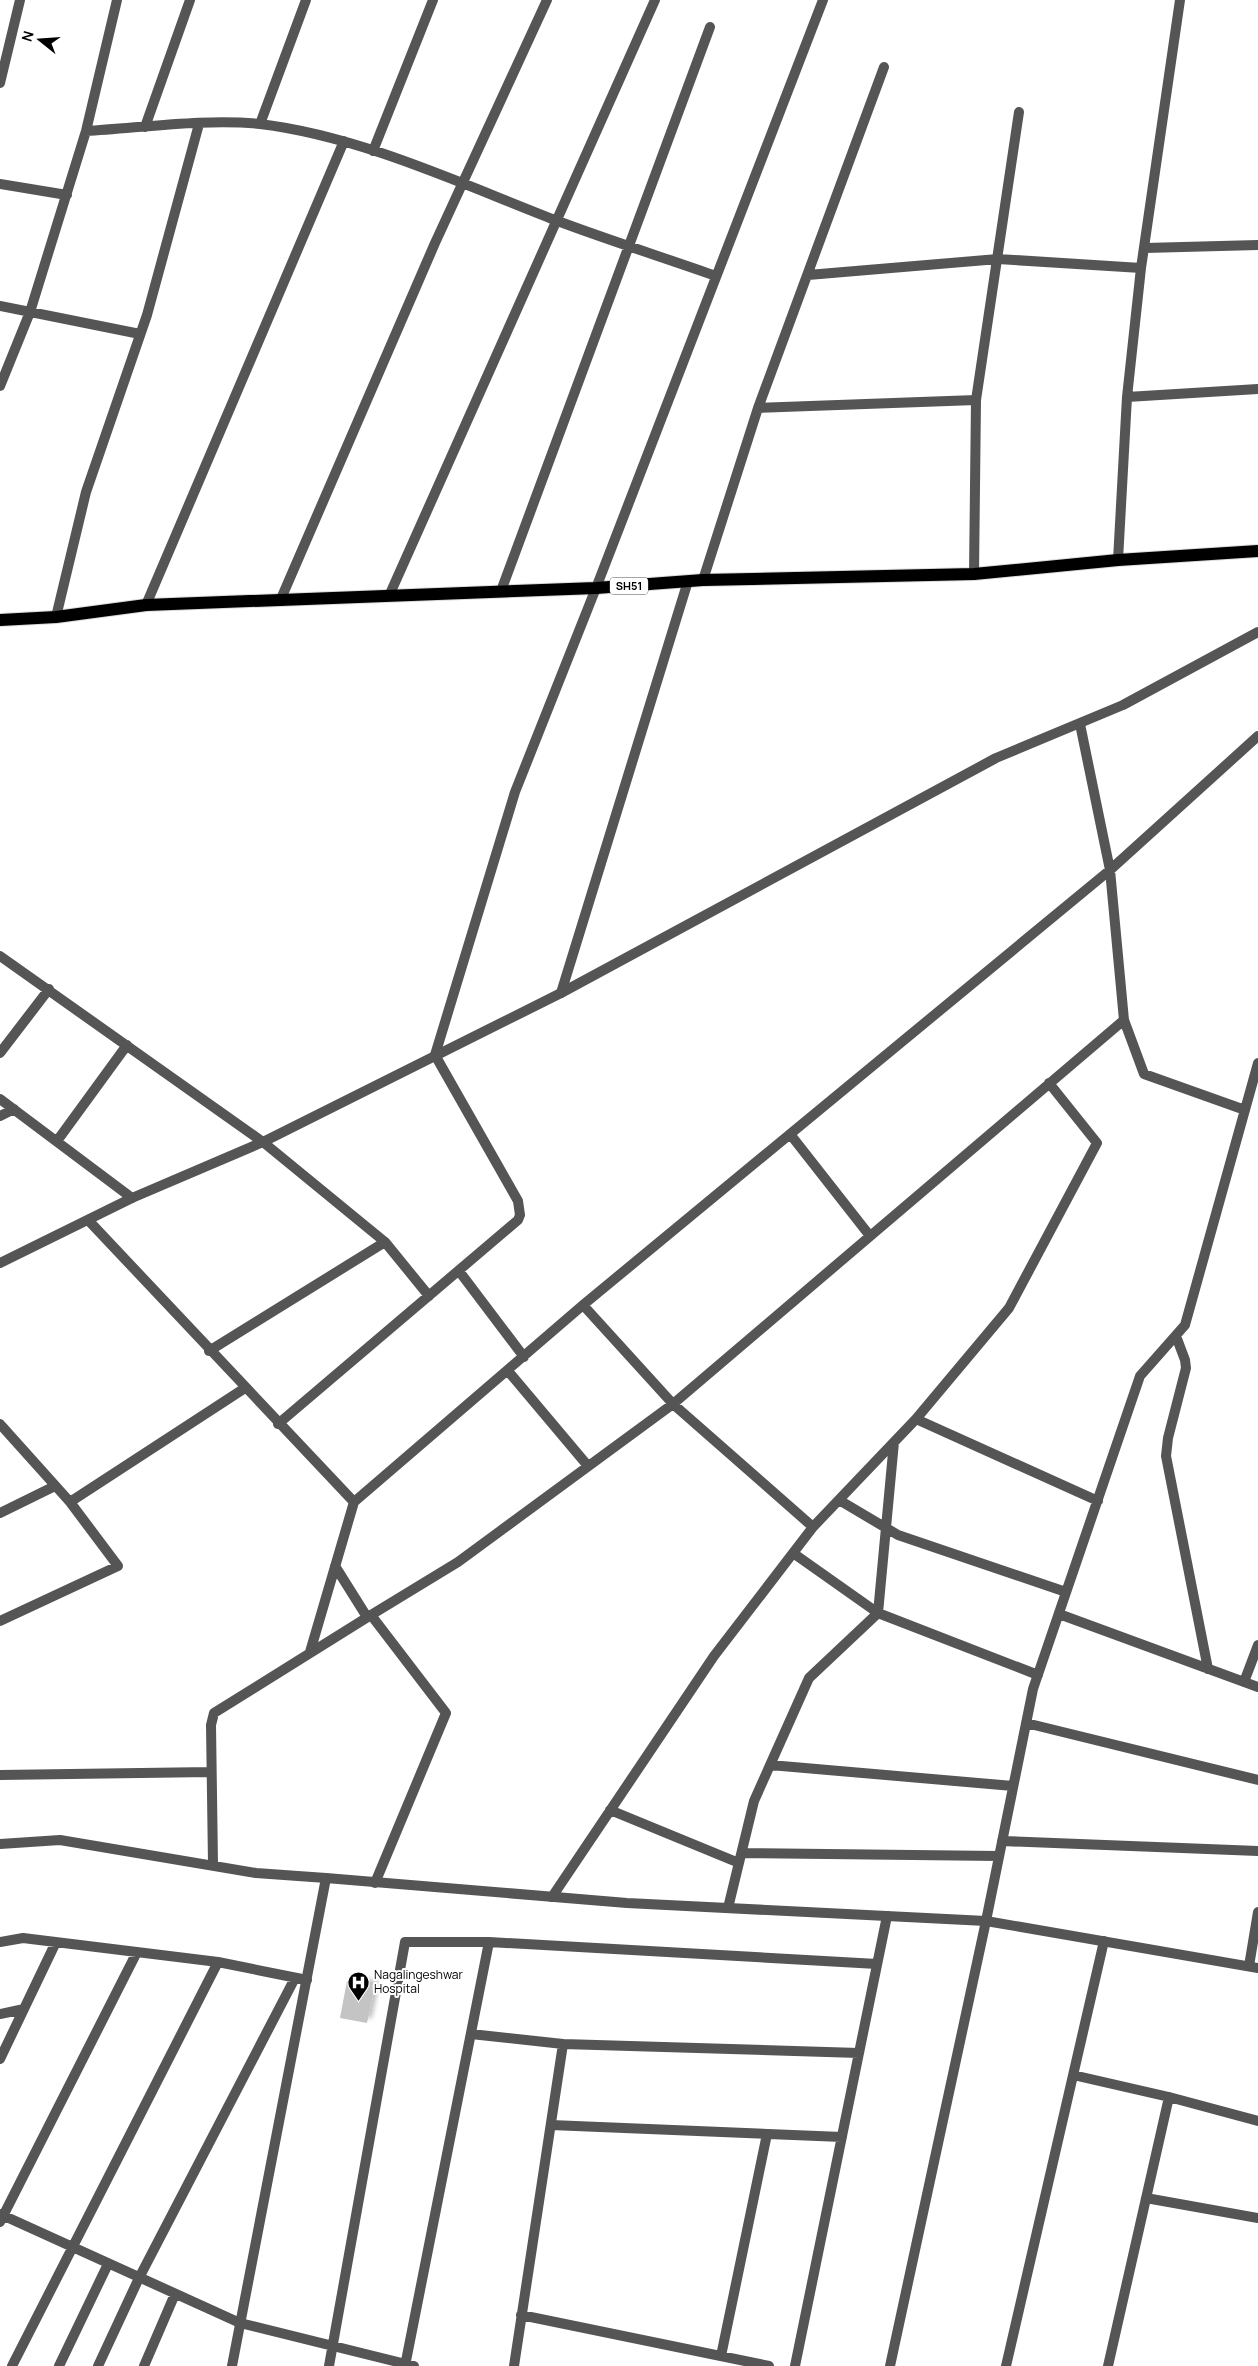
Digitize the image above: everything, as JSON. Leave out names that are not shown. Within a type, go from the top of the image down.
[{"type":"main road","name":"SH51","points":[[0,620],[56,618],[146,605],[596,588],[703,580],[974,574],[1118,560],[1258,551]]},
{"type":"street","points":[[0,83],[20,0]]},
{"type":"street","points":[[0,386],[30,312],[86,131],[117,0]]},
{"type":"street","points":[[145,127],[190,0]]},
{"type":"street","points":[[260,124],[306,0]]},
{"type":"street","points":[[373,151],[433,0]]},
{"type":"street","points":[[280,601],[462,183],[547,0]]},
{"type":"street","points":[[389,596],[655,0]]},
{"type":"street","points":[[278,1424],[514,1224],[520,1214],[520,1208],[435,1055],[515,792],[596,588],[823,0]]},
{"type":"street","points":[[1118,560],[1127,397],[1144,248],[1180,0]]},
{"type":"street","points":[[501,591],[710,27]]},
{"type":"street","points":[[703,580],[758,408],[884,67]]},
{"type":"street","points":[[974,574],[976,400],[1019,112]]},
{"type":"street","points":[[86,131],[198,124],[260,124],[344,141],[462,183],[557,221],[716,276]]},
{"type":"street","points":[[56,618],[86,492],[140,334],[198,124]]},
{"type":"street","points":[[146,605],[344,141]]},
{"type":"street","points":[[0,184],[66,195]]},
{"type":"street","points":[[1144,248],[1258,245]]},
{"type":"street","points":[[808,276],[998,258],[1142,268]]},
{"type":"street","points":[[0,306],[140,334]]},
{"type":"street","points":[[1127,397],[1258,389]]},
{"type":"street","points":[[758,408],[976,400]]},
{"type":"street","points":[[561,993],[688,581]]},
{"type":"street","points":[[0,1263],[89,1221],[132,1198],[263,1142],[561,993],[996,758],[1123,705],[1258,632]]},
{"type":"street","points":[[1080,724],[1110,870],[1124,1020],[1144,1074],[1245,1110]]},
{"type":"street","points":[[310,1652],[354,1502],[583,1306],[1110,870],[1258,736]]},
{"type":"street","points":[[0,956],[263,1142],[385,1242],[429,1296]]},
{"type":"street","points":[[0,1054],[49,989]]},
{"type":"street","points":[[213,1864],[211,1725],[217,1709],[458,1562],[673,1404],[1124,1020]]},
{"type":"street","points":[[57,1141],[127,1044]]},
{"type":"street","points":[[890,2366],[1038,1674],[1140,1376],[1186,1325],[1258,1063]]},
{"type":"street","points":[[552,1898],[714,1656],[813,1527],[916,1419],[1009,1308],[1097,1143],[1049,1083]]},
{"type":"street","points":[[0,1099],[132,1198]]},
{"type":"street","points":[[0,1116],[14,1109]]},
{"type":"street","points":[[790,1134],[870,1236]]},
{"type":"street","points":[[89,1221],[209,1351],[354,1502]]},
{"type":"street","points":[[209,1351],[385,1242]]},
{"type":"street","points":[[459,1271],[524,1357]]},
{"type":"street","points":[[583,1306],[673,1404],[813,1527]]},
{"type":"street","points":[[1176,1336],[1186,1368],[1168,1438],[1166,1456],[1208,1669]]},
{"type":"street","points":[[508,1371],[588,1466]]},
{"type":"street","points":[[70,1502],[245,1388]]},
{"type":"street","points":[[916,1419],[1098,1501]]},
{"type":"street","points":[[0,1424],[70,1502],[118,1566],[0,1621]]},
{"type":"street","points":[[728,1908],[754,1801],[809,1678],[878,1613],[894,1442]]},
{"type":"street","points":[[0,1513],[55,1486]]},
{"type":"street","points":[[839,1500],[886,1529],[910,1540],[1066,1592]]},
{"type":"street","points":[[793,1553],[878,1613],[1038,1674]]},
{"type":"street","points":[[335,1566],[369,1616],[446,1713],[375,1883]]},
{"type":"street","points":[[1059,1614],[1258,1688]]},
{"type":"street","points":[[1244,1682],[1258,1645]]},
{"type":"street","points":[[1026,1723],[1258,1780]]},
{"type":"street","points":[[770,1765],[1013,1786]]},
{"type":"street","points":[[0,1775],[211,1772]]},
{"type":"street","points":[[610,1810],[740,1858],[999,1856]]},
{"type":"street","points":[[0,1844],[60,1840],[213,1864],[256,1873],[552,1898],[986,1921],[1253,1967],[1258,1912]]},
{"type":"street","points":[[1002,1841],[1258,1851]]},
{"type":"street","points":[[232,2366],[326,1878]]},
{"type":"street","points":[[795,2366],[887,1916]]},
{"type":"street","points":[[0,1942],[22,1938],[218,1962],[307,1980]]},
{"type":"street","points":[[1006,2366],[1104,1941]]},
{"type":"street","points":[[0,2059],[56,1942]]},
{"type":"street","points":[[328,2366],[405,1942],[489,1942],[877,1964]]},
{"type":"street","points":[[137,1952],[1,2217],[240,2324],[408,2365],[489,1942]]},
{"type":"street","points":[[12,2366],[218,1962]]},
{"type":"street","points":[[98,2366],[139,2278],[295,1978]]},
{"type":"street","points":[[0,2014],[24,2009]]},
{"type":"street","points":[[471,2034],[563,2044],[859,2054]]},
{"type":"street","points":[[514,2366],[563,2044]]},
{"type":"street","points":[[1073,2075],[1168,2097],[1258,2121]]},
{"type":"street","points":[[1108,2366],[1168,2097]]},
{"type":"street","points":[[551,2125],[842,2136]]},
{"type":"street","points":[[721,2356],[767,2134]]},
{"type":"street","points":[[1146,2198],[1258,2218]]},
{"type":"street","points":[[59,2366],[108,2264]]},
{"type":"street","points":[[144,2366],[175,2294]]},
{"type":"street","points":[[522,2315],[769,2366]]},
{"type":"building","points":[[347,1981],[375,1986],[367,2023],[340,2018]]},
{"type":"place","name":"Nagalingeshwar Hospital","points":[[358,2001]]}]
